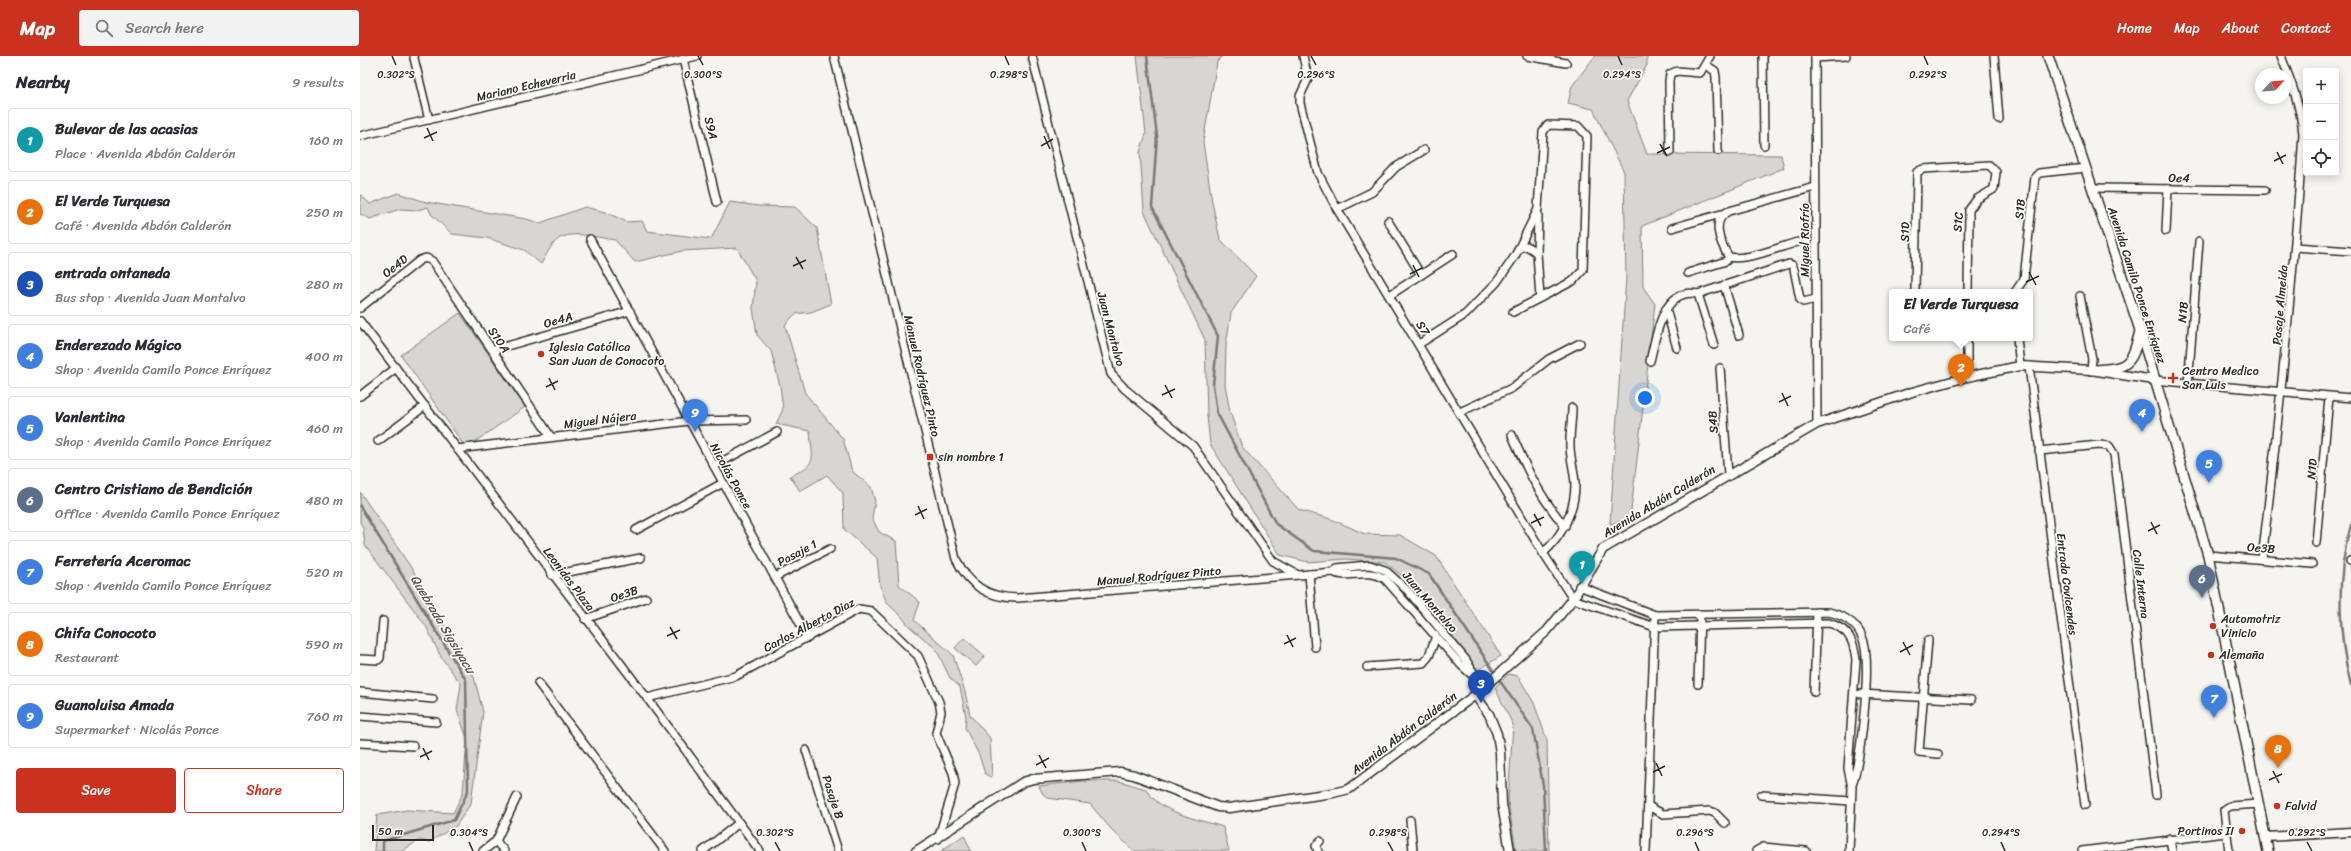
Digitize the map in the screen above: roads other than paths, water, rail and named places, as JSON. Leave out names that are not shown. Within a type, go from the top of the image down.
[{"type":"main road","name":"Avenida Camilo Ponce Enríquez","points":[[2048,56],[2140,330],[2208,555],[2268,851]]},
{"type":"main road","points":[[2091,370],[2116,368],[2125,364],[2135,352],[2140,330]]},
{"type":"street","name":"Mariano Echeverria","points":[[360,136],[697,56]]},
{"type":"street","name":"Manuel Rodríguez Pinto","points":[[834,56],[956,558],[963,573],[972,584],[993,595],[1018,598],[1299,575]]},
{"type":"street","name":"Juan Montalvo","points":[[1032,56],[1111,374],[1125,389],[1194,446],[1273,561],[1299,575],[1333,572],[1338,575],[1372,573],[1385,579],[1461,665],[1473,675]]},
{"type":"street","name":"S7","points":[[1303,56],[1308,78],[1300,96],[1300,103],[1318,173],[1337,209],[1390,295],[1543,553],[1573,599]]},
{"type":"street","points":[[1527,56],[1566,63]]},
{"type":"street","points":[[1670,152],[1670,74],[1677,71],[1700,73],[1710,56]]},
{"type":"street","points":[[1763,56],[1764,145]]},
{"type":"street","points":[[1815,57],[1846,56]]},
{"type":"street","points":[[1994,56],[2000,118]]},
{"type":"street","name":"Pasaje Almeida","points":[[2262,559],[2282,392],[2296,247],[2302,120],[2281,56]]},
{"type":"street","name":"Miguel Riofrío","points":[[1815,57],[1817,424]]},
{"type":"street","points":[[414,58],[429,120]]},
{"type":"street","name":"S9A","points":[[683,59],[717,202]]},
{"type":"street","points":[[1706,65],[1715,71],[1716,77],[1718,151]]},
{"type":"street","points":[[1513,312],[1540,298],[1573,280],[1583,270],[1587,136],[1578,126],[1548,125],[1543,132],[1537,253],[1540,298]]},
{"type":"street","points":[[1337,209],[1372,192],[1396,167],[1424,150]]},
{"type":"street","name":"S1C","points":[[1917,172],[1923,169],[1982,165],[1993,167],[1996,172],[1994,189],[1977,199],[1969,210],[1968,289]]},
{"type":"street","name":"S1B","points":[[2018,289],[2024,279],[2035,177],[2039,173],[2086,168]]},
{"type":"street","name":"S1D","points":[[1916,289],[1917,172]]},
{"type":"street","points":[[1672,228],[1815,188]]},
{"type":"street","name":"Oe4","points":[[2093,188],[2265,190]]},
{"type":"street","points":[[2166,231],[2168,189]]},
{"type":"street","points":[[1419,344],[1454,323],[1471,309],[1497,282],[1519,248],[1538,210]]},
{"type":"street","points":[[1721,214],[1718,220],[1718,231],[1724,250],[1729,257],[1736,258],[1749,256],[1798,242]]},
{"type":"street","points":[[1388,221],[1422,275]]},
{"type":"street","name":"Nicolás Ponce","points":[[590,239],[808,638]]},
{"type":"street","name":"N1B","points":[[2188,385],[2199,241]]},
{"type":"street","points":[[1519,248],[1527,246],[1537,253]]},
{"type":"street","points":[[2296,247],[2351,251]]},
{"type":"street","points":[[1390,295],[1453,254]]},
{"type":"street","points":[[1688,273],[1726,261],[1729,257]]},
{"type":"street","name":"Oe4D","points":[[360,308],[420,260],[426,258]]},
{"type":"street","name":"S10A","points":[[426,258],[432,261],[551,437]]},
{"type":"street","points":[[1650,361],[1666,308],[1672,300],[1686,294],[1698,294],[1792,264],[1800,299],[1803,302],[1816,299]]},
{"type":"street","points":[[1724,285],[1739,335]]},
{"type":"street","points":[[1698,294],[1714,345]]},
{"type":"street","points":[[2080,296],[2092,359],[2091,370]]},
{"type":"street","points":[[1666,308],[1677,348]]},
{"type":"street","name":"Oe4A","points":[[493,350],[630,311]]},
{"type":"street","name":"Leonidas Plaza","points":[[360,321],[585,619],[647,698],[760,851]]},
{"type":"street","points":[[1967,341],[1967,376]]},
{"type":"street","points":[[2017,341],[2020,366]]},
{"type":"street","points":[[1460,412],[1512,388],[1549,359],[1580,343]]},
{"type":"street","name":"Avenida Abdón Calderón","points":[[916,851],[938,839],[1023,782],[1033,779],[1120,772],[1134,775],[1218,807],[1238,809],[1333,793],[1349,788],[1364,779],[1483,689],[1547,631],[1573,599],[1579,586],[1603,549],[1728,474],[1817,424],[1912,392],[1967,376],[2020,366],[2029,366],[2091,370],[2188,385],[2351,398]]},
{"type":"street","name":"Entrada Covicendes","points":[[2029,366],[2085,805]]},
{"type":"street","points":[[360,396],[396,368]]},
{"type":"street","name":"S4B","points":[[1720,368],[1728,474]]},
{"type":"street","name":"N1D","points":[[2316,543],[2329,397]]},
{"type":"street","points":[[378,441],[425,406]]},
{"type":"street","points":[[1543,553],[1556,540],[1565,526],[1573,504],[1575,485],[1570,442],[1573,425],[1572,408]]},
{"type":"street","name":"Miguel Nájera","points":[[457,449],[689,421],[746,420]]},
{"type":"street","points":[[714,466],[776,432]]},
{"type":"street","points":[[1512,435],[1523,462],[1540,493],[1565,526]]},
{"type":"street","name":"Calle Interna","points":[[2039,451],[2099,445],[2109,446],[2114,454],[2156,795]]},
{"type":"street","points":[[636,530],[723,483]]},
{"type":"street","name":"Pasaje 1","points":[[775,577],[830,549]]},
{"type":"street","name":"Oe3B","points":[[2208,555],[2312,564]]},
{"type":"street","points":[[552,575],[641,558]]},
{"type":"street","name":"Juan Montalvo","points":[[1333,572],[1337,568],[1365,565],[1380,568],[1389,573],[1408,591],[1466,660],[1473,675],[1483,689]]},
{"type":"street","points":[[1309,574],[1315,647]]},
{"type":"street","points":[[1579,586],[1655,615],[1817,612],[1842,615],[1858,630],[1863,642],[1867,661],[1858,768],[1852,788],[1849,851]]},
{"type":"street","name":"Oe3B","points":[[585,619],[646,598]]},
{"type":"street","points":[[1573,599],[1655,627],[1818,623],[1838,625],[1850,636],[1855,645],[1856,660],[1848,768],[1852,788]]},
{"type":"street","name":"Carlos Alberto Diaz","points":[[647,698],[732,678],[859,609],[871,611],[918,656],[939,702],[941,712],[936,733],[955,780],[938,839]]},
{"type":"street","points":[[1814,692],[1818,623],[1817,612]]},
{"type":"street","points":[[1761,613],[1762,624]]},
{"type":"street","points":[[1698,684],[1701,626],[1700,614]]},
{"type":"street","points":[[1645,849],[1655,615]]},
{"type":"street","points":[[360,659],[378,660],[380,658],[382,621]]},
{"type":"street","points":[[1367,667],[1423,663],[1429,656],[1436,636]]},
{"type":"street","points":[[1928,640],[1919,752],[1938,754]]},
{"type":"street","points":[[538,683],[665,851]]},
{"type":"street","points":[[360,692],[433,699]]},
{"type":"street","points":[[1854,693],[1864,695],[1971,700]]},
{"type":"street","points":[[1475,695],[1489,714],[1497,734],[1500,752],[1502,804],[1510,851]]},
{"type":"street","points":[[360,716],[436,722]]},
{"type":"street","points":[[1852,720],[1862,722]]},
{"type":"street","points":[[360,743],[413,746]]},
{"type":"street","name":"Pasaje B","points":[[806,750],[838,851]]},
{"type":"street","points":[[1761,795],[1851,802]]},
{"type":"street","points":[[483,851],[496,841],[517,798]]},
{"type":"street","points":[[2229,851],[2225,833],[2224,810],[2230,806],[2259,804]]},
{"type":"street","points":[[1648,806],[1663,814],[1710,811],[1715,813],[1725,823]]},
{"type":"street","points":[[1410,820],[1413,851]]},
{"type":"street","points":[[703,851],[739,823]]},
{"type":"street","points":[[2266,837],[2351,832]]},
{"type":"street","points":[[2082,851],[2120,849],[2170,839],[2225,833]]},
{"type":"street","points":[[2170,839],[2172,851]]},
{"type":"street","points":[[496,841],[504,851]]},
{"type":"street","points":[[1318,851],[1316,846],[1320,841]]},
{"type":"street","points":[[1756,851],[1763,847],[1806,851]]},
{"type":"waterway","points":[[1147,56],[1157,136],[1152,207],[1218,336],[1213,385],[1217,413],[1276,524],[1314,551],[1396,558],[1429,574],[1495,673]]},
{"type":"waterway","name":"Quebrada Sigsiyacu","points":[[360,506],[466,680],[468,791],[454,820],[383,841],[383,851]]},
{"type":"waterway","points":[[2351,525],[2343,564],[2340,605],[2343,646],[2351,685]]},
{"type":"waterway","points":[[1498,678],[1533,729],[1543,785],[1546,851]]},
{"type":"place","name":"Iglesia Católica San Juan de Conocoto","points":[[541,354]]},
{"type":"place","name":"Centro Medico San Luis","points":[[2173,378]]},
{"type":"place","name":"El Verde Turquesa","points":[[1961,387]]},
{"type":"place","name":"Guanoluisa Amada","points":[[695,432]]},
{"type":"place","name":"Enderezado Mágico","points":[[2142,432]]},
{"type":"place","name":"sin nombre 1","points":[[930,457]]},
{"type":"place","name":"Vanlentina","points":[[2209,483]]},
{"type":"place","name":"Bulevar de las acasias","points":[[1582,584]]},
{"type":"place","name":"Centro Cristiano de Bendición","points":[[2202,598]]},
{"type":"place","name":"Automotriz Vinicio","points":[[2213,626]]},
{"type":"place","name":"Alemaña","points":[[2211,655]]},
{"type":"place","name":"entrada ontaneda","points":[[1481,703]]},
{"type":"place","name":"Ferretería Aceromac","points":[[2214,718]]},
{"type":"place","name":"Chifa Conocoto","points":[[2278,768]]},
{"type":"place","name":"Falvid","points":[[2277,806]]},
{"type":"place","name":"Portinos II","points":[[2242,831]]}]
